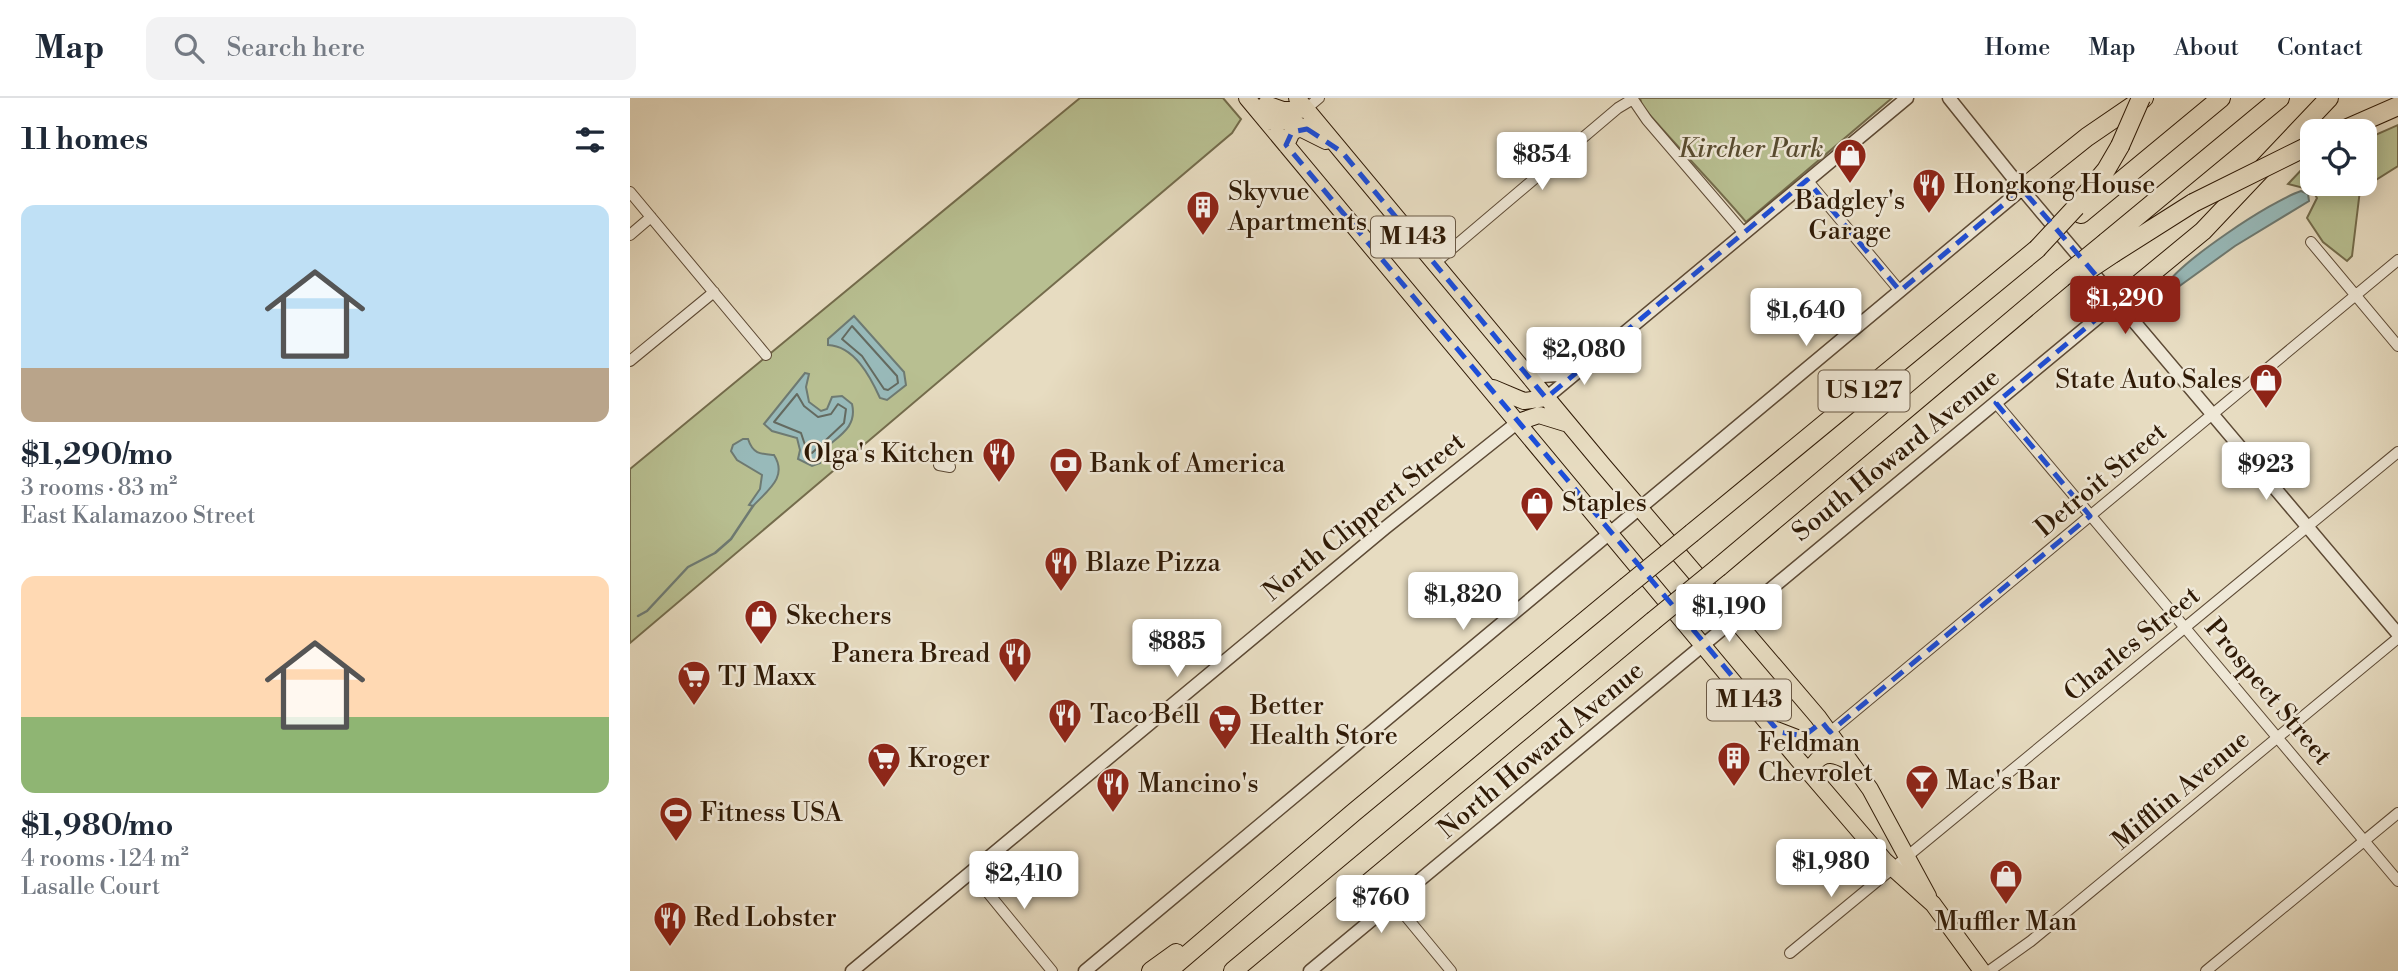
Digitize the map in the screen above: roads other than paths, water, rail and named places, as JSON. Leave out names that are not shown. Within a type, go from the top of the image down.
[{"type":"highway","points":[[2022,189],[2071,148],[2142,98]]},
{"type":"highway","points":[[2078,211],[2120,146],[2142,98]]},
{"type":"highway","points":[[2115,118],[2157,98]]},
{"type":"highway","name":"US 127","points":[[1168,971],[1395,778],[2037,249],[2078,211],[2221,98]]},
{"type":"highway","name":"US 127","points":[[1233,971],[1937,386],[2110,248],[2280,98]]},
{"type":"highway","points":[[2248,183],[2315,98]]},
{"type":"highway","points":[[2118,301],[2194,238],[2329,98]]},
{"type":"highway","points":[[2369,119],[2398,106]]},
{"type":"highway","points":[[2110,248],[2193,202],[2300,150]]},
{"type":"highway","points":[[1151,971],[1246,906]]},
{"type":"highway","points":[[1238,971],[1273,938]]},
{"type":"main road","name":"M 143","points":[[1247,98],[1795,756]]},
{"type":"main road","points":[[1262,101],[1277,105],[1287,98]]},
{"type":"main road","points":[[1262,101],[1283,110],[1301,104]]},
{"type":"main road","name":"M 143","points":[[1301,104],[1528,377],[1830,732]]},
{"type":"main road","points":[[1267,122],[1289,121],[1307,129],[1342,152]]},
{"type":"main road","points":[[1286,145],[1292,132],[1300,128],[1307,129]]},
{"type":"main road","points":[[1485,383],[1518,400],[1546,398]]},
{"type":"main road","points":[[1518,422],[1543,415],[1562,421],[1575,432]]},
{"type":"main road","points":[[1790,737],[1809,734],[1818,717]]},
{"type":"main road","points":[[1772,727],[1790,737],[1810,740],[1830,732],[1855,766],[1908,855],[1933,904],[1982,971]]},
{"type":"main road","points":[[1855,766],[1833,754],[1815,750],[1795,756],[1892,868],[1933,904]]},
{"type":"main road","points":[[1813,776],[1815,761],[1833,754]]},
{"type":"street","points":[[1301,104],[1319,98]]},
{"type":"street","points":[[1546,398],[1586,362],[1907,98]]},
{"type":"street","points":[[1950,98],[2022,189],[2398,636]]},
{"type":"street","points":[[1435,263],[1632,99],[1743,232]]},
{"type":"street","points":[[1807,180],[1900,291]]},
{"type":"street","points":[[1085,971],[2022,189]]},
{"type":"street","points":[[630,192],[766,355]]},
{"type":"street","points":[[630,235],[651,217]]},
{"type":"street","points":[[2311,242],[2398,346]]},
{"type":"street","name":"Detroit Street","points":[[1830,732],[2398,260]]},
{"type":"street","points":[[630,361],[714,292]]},
{"type":"street","name":"South Howard Avenue","points":[[1703,644],[2118,301]]},
{"type":"street","points":[[1528,377],[1557,375],[1586,362]]},
{"type":"street","name":"Prospect Street","points":[[1996,403],[2398,881]]},
{"type":"street","name":"North Clippert Street","points":[[852,971],[1384,528],[1518,422]]},
{"type":"street","name":"Charles Street","points":[[1790,953],[2398,452]]},
{"type":"street","name":"Mifflin Avenue","points":[[1989,971],[2001,965],[2398,636]]},
{"type":"street","name":"North Howard Avenue","points":[[1310,971],[1703,644]]},
{"type":"street","points":[[2206,971],[2398,813]]},
{"type":"street","points":[[971,872],[1052,971]]},
{"type":"street","points":[[1394,902],[1451,971]]},
{"type":"water","points":[[2300,191],[2300,196],[2308,196],[2309,201],[2235,246],[2174,290],[2164,288],[2188,263],[2227,233]]},
{"type":"water","points":[[854,316],[904,372],[906,385],[887,400],[880,398],[866,372],[853,356],[828,345],[828,339]]},
{"type":"water","points":[[805,373],[809,374],[806,387],[809,402],[821,411],[827,409],[832,397],[842,396],[852,404],[853,413],[849,426],[820,453],[820,463],[812,466],[798,459],[800,450],[797,438],[772,431],[764,424]]},
{"type":"water","points":[[748,439],[752,448],[758,452],[774,455],[778,463],[779,470],[774,483],[753,506],[749,505],[760,489],[762,475],[737,460],[731,451],[733,445]]},
{"type":"waterway","points":[[638,616],[647,611],[688,567],[715,553],[731,539],[753,506]]},
{"type":"place","name":"Badgley's Garage","points":[[1850,185]]},
{"type":"place","name":"Hongkong House","points":[[1929,215]]},
{"type":"place","name":"Skyvue Apartments","points":[[1203,237]]},
{"type":"place","name":"State Auto Sales","points":[[2266,410]]},
{"type":"place","name":"Olga's Kitchen","points":[[999,484]]},
{"type":"place","name":"Bank of America","points":[[1066,494]]},
{"type":"place","name":"Staples","points":[[1537,533]]},
{"type":"place","name":"Blaze Pizza","points":[[1061,593]]},
{"type":"place","name":"Skechers","points":[[761,646]]},
{"type":"place","name":"Panera Bread","points":[[1015,684]]},
{"type":"place","name":"TJ Maxx","points":[[694,707]]},
{"type":"place","name":"Taco Bell","points":[[1065,745]]},
{"type":"place","name":"Better Health Store","points":[[1225,751]]},
{"type":"place","name":"Feldman Chevrolet","points":[[1734,788]]},
{"type":"place","name":"Kroger","points":[[884,789]]},
{"type":"place","name":"Mac's Bar","points":[[1922,811]]},
{"type":"place","name":"Mancino's","points":[[1113,814]]},
{"type":"place","name":"Fitness USA","points":[[676,843]]},
{"type":"place","name":"Muffler Man","points":[[2006,906]]},
{"type":"place","name":"Red Lobster","points":[[670,948]]},
{"type":"park label","name":"Kircher Park","points":[[1751,149]]}]
